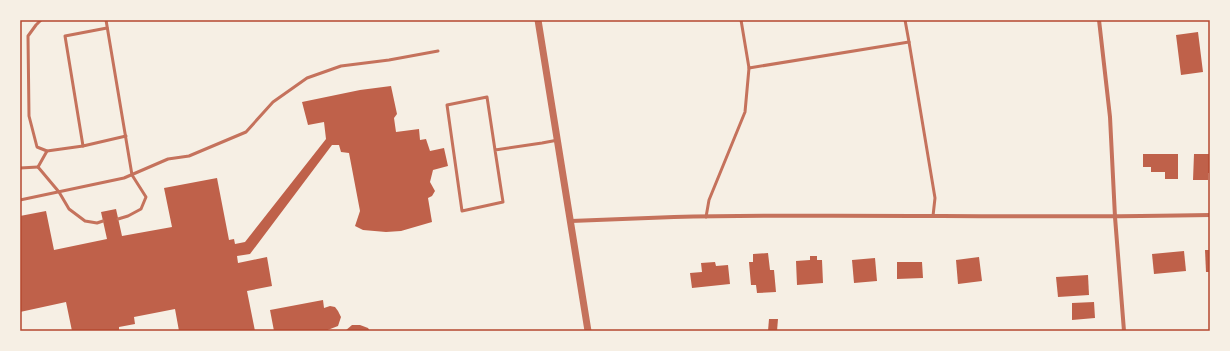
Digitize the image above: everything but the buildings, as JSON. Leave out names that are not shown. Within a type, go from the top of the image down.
[{"type":"street","points":[[538,20],[588,331]]},
{"type":"street","points":[[1099,20],[1110,117],[1115,217],[1124,331]]},
{"type":"street","points":[[571,221],[706,217],[1115,217],[1210,215]]},
{"type":"lane","points":[[41,20],[36,24],[28,36],[29,116],[37,147],[47,151],[82,146],[126,136]]},
{"type":"lane","points":[[106,20],[132,175],[146,197],[141,209],[128,216],[118,219]]},
{"type":"lane","points":[[706,217],[709,200],[745,112],[749,68],[741,20]]},
{"type":"lane","points":[[905,20],[935,198],[933,216]]},
{"type":"lane","points":[[82,146],[65,36],[107,28]]},
{"type":"lane","points":[[749,68],[909,42]]},
{"type":"lane","points":[[20,200],[132,175],[168,159],[189,156],[246,132],[273,102],[307,78],[341,66],[438,52]]},
{"type":"lane","points":[[487,97],[496,150],[503,202],[462,211],[447,105],[487,97]]},
{"type":"lane","points":[[496,150],[558,140]]},
{"type":"lane","points":[[38,167],[47,151]]},
{"type":"lane","points":[[20,168],[38,167]]},
{"type":"lane","points":[[38,167],[59,192],[69,208],[85,221],[97,223],[103,221]]}]
